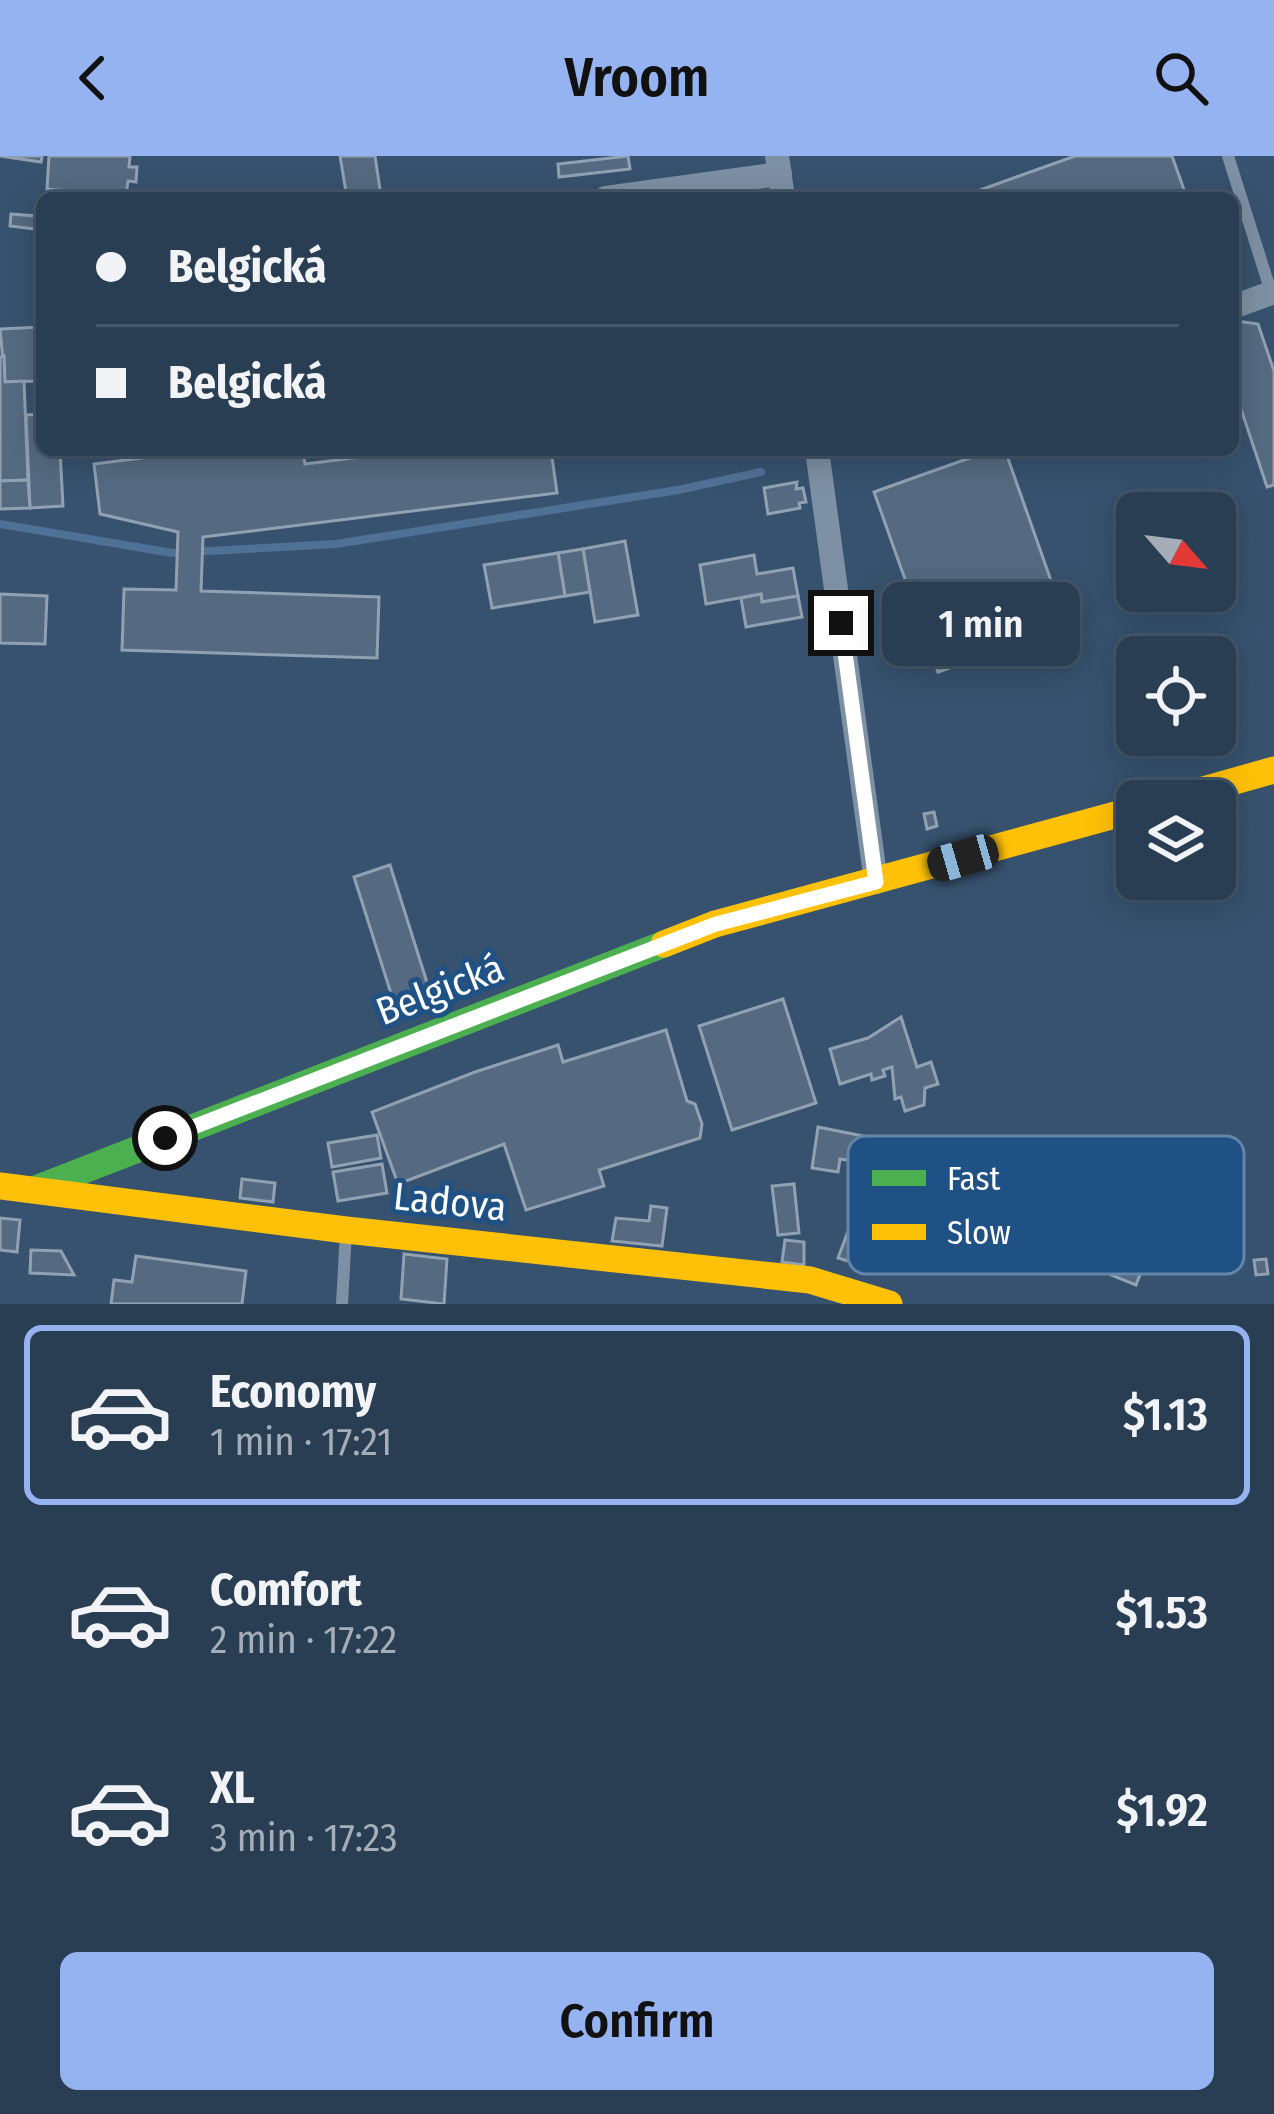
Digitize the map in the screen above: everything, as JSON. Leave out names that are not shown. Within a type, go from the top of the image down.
[{"type":"street","points":[[653,192],[780,176]]},
{"type":"street","points":[[1239,306],[1273,298]]},
{"type":"street","points":[[818,456],[876,882]]},
{"type":"street","points":[[1236,781],[1274,770]]},
{"type":"street","name":"Belgická","points":[[38,1188],[716,924],[1116,815]]},
{"type":"street","name":"Ladova","points":[[0,1186],[346,1230],[810,1280],[889,1304]]},
{"type":"lane","points":[[1228,156],[1273,298]]},
{"type":"lane","points":[[342,1304],[346,1230]]},
{"type":"building","points":[[0,156],[42,156],[41,162]]},
{"type":"building","points":[[49,156],[130,156],[129,167],[137,167],[136,182],[128,181],[127,192],[47,189]]},
{"type":"building","points":[[340,156],[375,156],[380,192],[346,192]]},
{"type":"building","points":[[628,156],[630,169],[559,177],[558,164]]},
{"type":"building","points":[[1075,156],[1172,156],[1185,192],[975,192]]},
{"type":"building","points":[[11,214],[36,216],[35,229],[10,226]]},
{"type":"building","points":[[1239,321],[1258,324],[1274,371],[1274,485],[1267,487],[1239,403]]},
{"type":"building","points":[[36,327],[36,381],[5,382],[0,329]]},
{"type":"building","points":[[4,356],[5,382],[24,381],[28,480],[0,481],[0,357]]},
{"type":"building","points":[[36,414],[36,456],[60,456],[63,506],[30,508],[26,415]]},
{"type":"building","points":[[157,456],[304,456],[305,464],[369,456],[552,456],[557,493],[203,537],[201,591],[379,597],[377,658],[122,650],[124,589],[176,590],[178,532],[100,514],[94,464]]},
{"type":"building","points":[[975,456],[1007,456],[1067,626],[938,672],[874,492]]},
{"type":"building","points":[[28,480],[30,508],[0,509],[0,481]]},
{"type":"building","points":[[797,482],[796,489],[803,488],[806,502],[799,503],[800,508],[768,514],[764,488]]},
{"type":"building","points":[[625,541],[638,615],[595,622],[583,549]]},
{"type":"building","points":[[583,549],[590,592],[565,596],[558,553]]},
{"type":"building","points":[[558,553],[565,596],[492,608],[484,565]]},
{"type":"building","points":[[754,555],[757,574],[793,568],[798,596],[762,602],[761,594],[706,604],[700,565]]},
{"type":"building","points":[[0,594],[47,596],[45,644],[0,643]]},
{"type":"building","points":[[761,594],[762,602],[798,596],[802,617],[746,627],[741,598]]},
{"type":"building","points":[[934,812],[937,826],[927,829],[924,814]]},
{"type":"building","points":[[390,865],[430,992],[394,1003],[354,877]]},
{"type":"building","points":[[783,999],[816,1103],[732,1130],[699,1026]]},
{"type":"building","points":[[901,1017],[917,1067],[931,1062],[938,1084],[925,1088],[924,1105],[905,1111],[901,1097],[895,1099],[892,1067],[883,1070],[885,1076],[872,1080],[871,1074],[840,1084],[830,1049],[868,1038]]},
{"type":"building","points":[[666,1030],[687,1101],[695,1104],[702,1124],[700,1138],[599,1170],[604,1186],[526,1210],[504,1144],[398,1184],[372,1112],[558,1045],[563,1062]]},
{"type":"building","points":[[818,1127],[863,1136],[848,1136],[848,1160],[840,1159],[838,1172],[812,1168]]},
{"type":"building","points":[[377,1135],[381,1158],[332,1167],[328,1143]]},
{"type":"building","points":[[382,1164],[387,1193],[338,1201],[333,1172]]},
{"type":"building","points":[[242,1179],[275,1183],[273,1202],[240,1198]]},
{"type":"building","points":[[794,1184],[799,1233],[778,1235],[772,1186]]},
{"type":"building","points":[[651,1206],[667,1208],[662,1246],[612,1241],[616,1218],[649,1221]]},
{"type":"building","points":[[0,1218],[20,1220],[17,1252],[0,1250]]},
{"type":"building","points":[[848,1231],[848,1261],[838,1258]]},
{"type":"building","points":[[785,1240],[804,1242],[804,1265],[782,1262]]},
{"type":"building","points":[[31,1250],[61,1251],[74,1275],[30,1273]]},
{"type":"building","points":[[404,1254],[447,1259],[444,1304],[401,1299]]},
{"type":"building","points":[[136,1256],[246,1271],[242,1304],[111,1304],[114,1280],[132,1282]]},
{"type":"building","points":[[1266,1259],[1268,1274],[1256,1275],[1254,1260]]},
{"type":"building","points":[[1111,1274],[1140,1274],[1136,1285]]},
{"type":"waterway","points":[[0,524],[172,553],[336,544],[678,490],[761,472]]},
{"type":"traffic: fast","points":[[38,1188],[664,944]]},
{"type":"traffic: slow","points":[[1236,781],[1274,770]]},
{"type":"traffic: slow","points":[[664,944],[715,924],[1116,815]]},
{"type":"traffic: slow","points":[[0,1186],[346,1230],[810,1280],[889,1304]]},
{"type":"route","points":[[165,1138],[716,924],[876,882],[841,623]]}]
